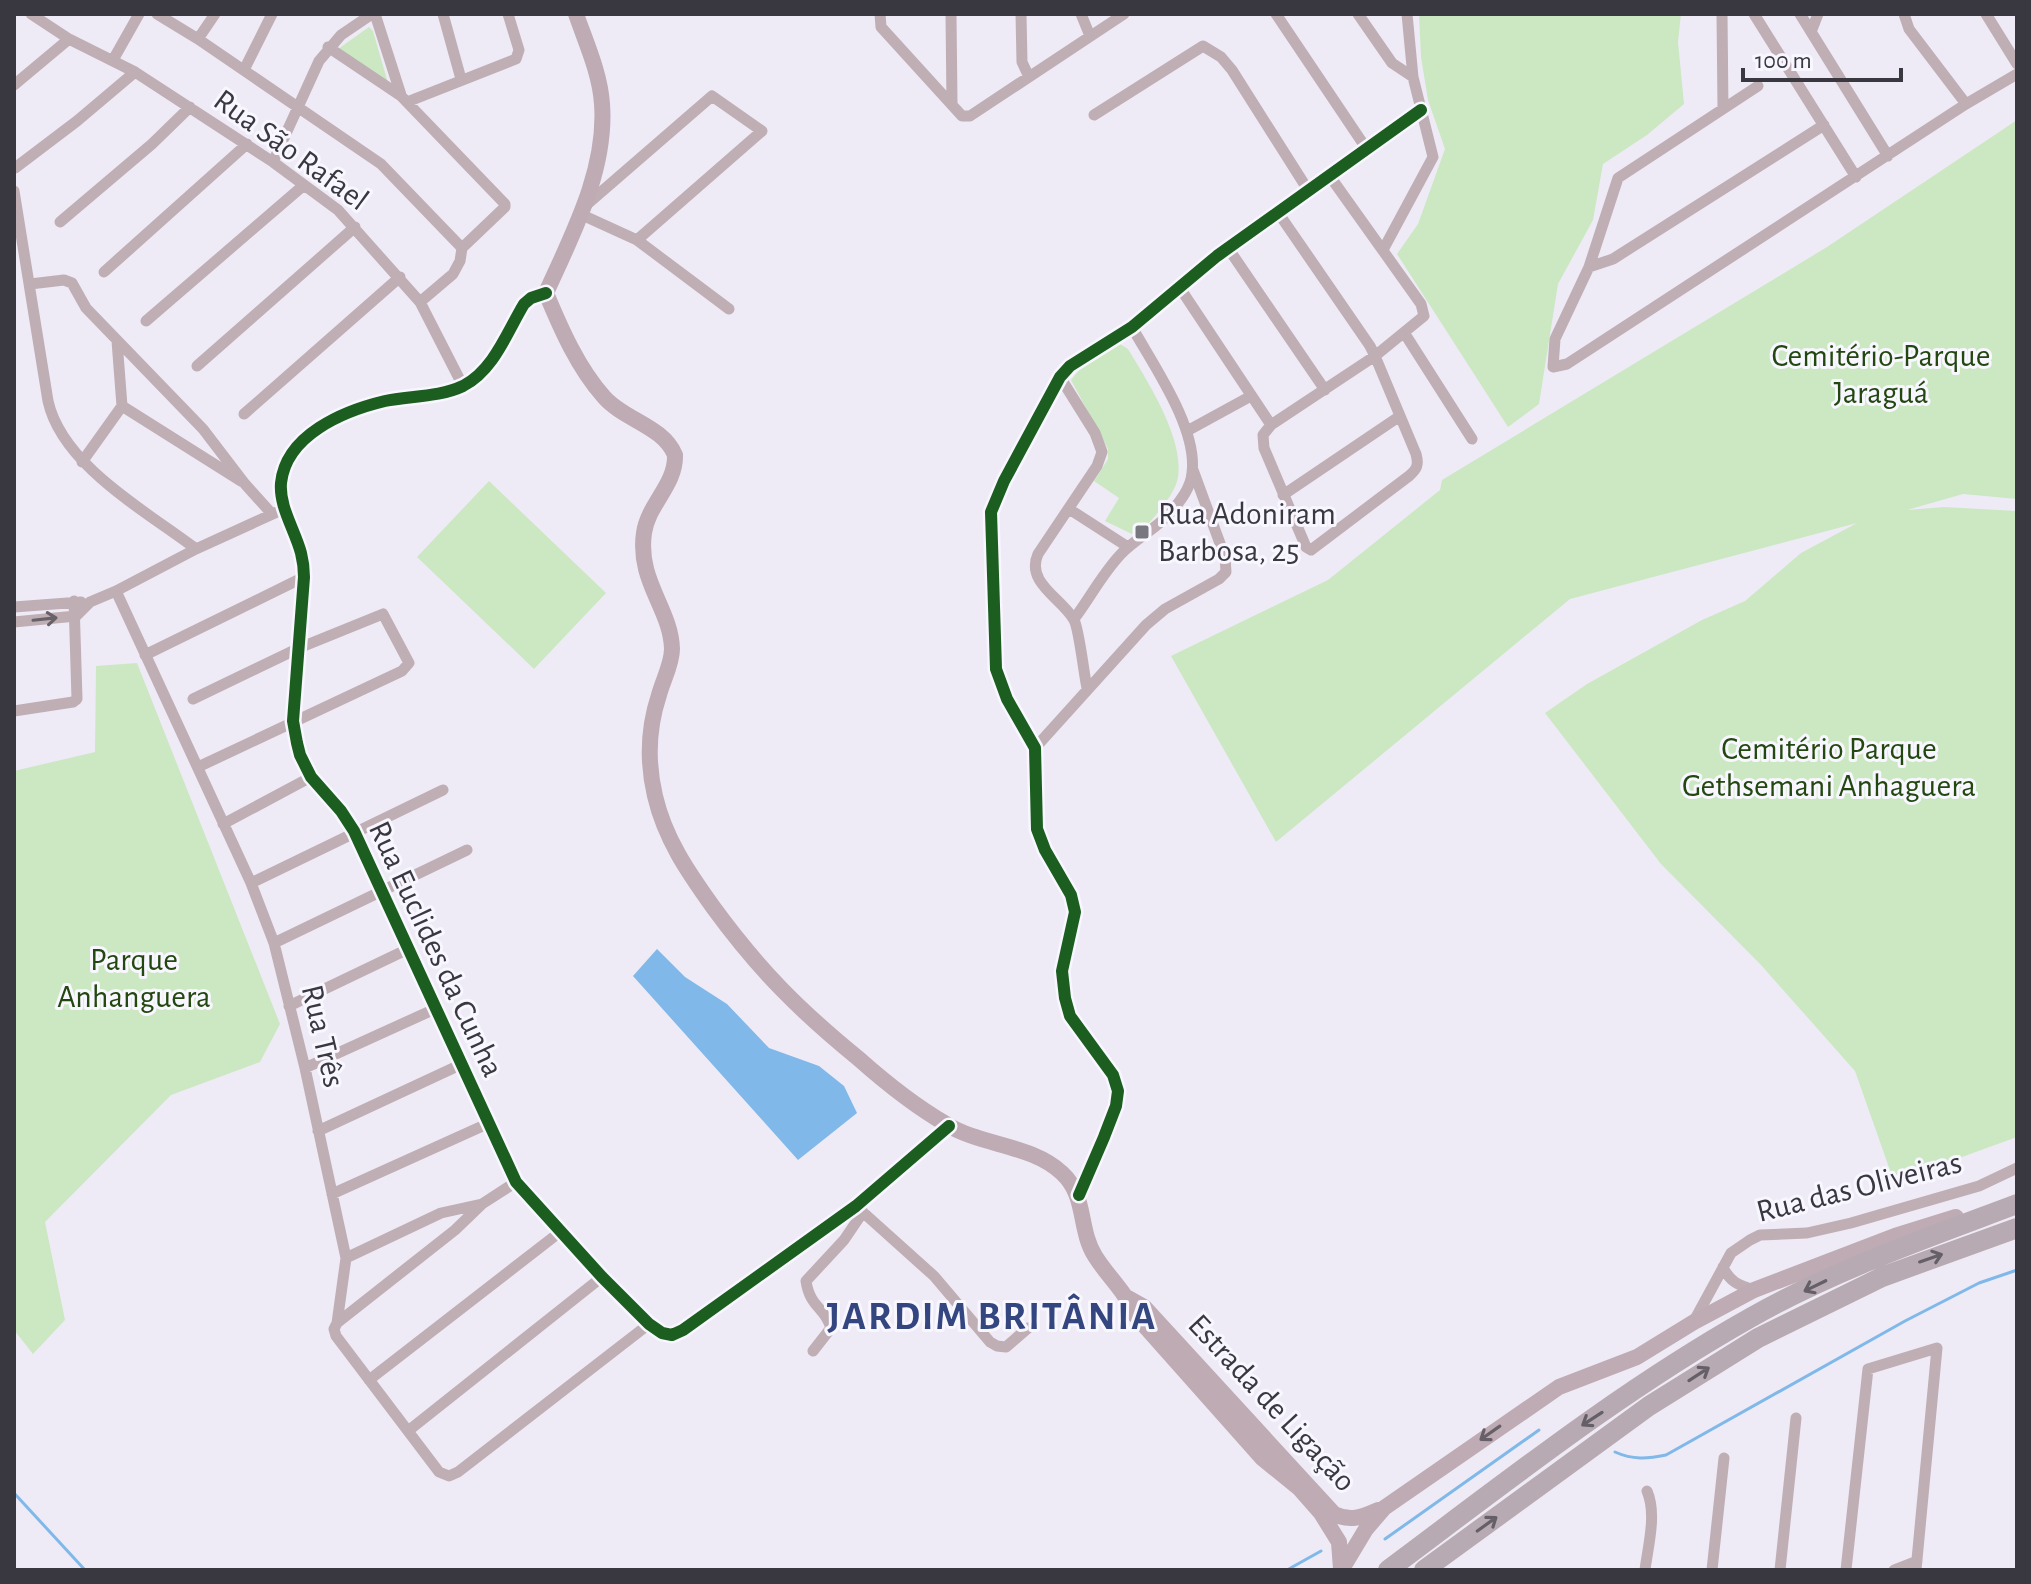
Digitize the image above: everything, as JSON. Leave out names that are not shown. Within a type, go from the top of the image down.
[{"type":"highway","points":[[1388,1570],[1580,1427],[1752,1317],[1842,1273],[2017,1201]]},
{"type":"highway","points":[[1424,1570],[1649,1406],[1758,1338],[1882,1277],[2017,1228]]},
{"type":"highway","points":[[1447,1570],[1455,1547]]},
{"type":"main road","points":[[546,293],[581,211],[602,135],[599,83],[576,14]]},
{"type":"main road","name":"Estrada de Ligação","points":[[546,293],[573,352],[595,386],[615,408],[665,439],[675,455],[671,478],[650,513],[643,552],[650,584],[672,648],[649,739],[654,793],[668,836],[689,874],[747,953],[789,999],[881,1078],[949,1126],[1047,1162],[1061,1172],[1079,1195],[1094,1255],[1128,1298],[1135,1315],[1262,1458],[1299,1488],[1321,1513],[1339,1542],[1341,1570]]},
{"type":"main road","points":[[1341,1570],[1366,1529],[1384,1508],[1559,1387],[1637,1357],[1754,1290],[1895,1236],[2017,1201]]},
{"type":"main road","name":"Estrada de Ligação","points":[[1128,1298],[1144,1307],[1334,1514],[1345,1520],[1355,1519],[1384,1508]]},
{"type":"street","name":"Rua São Rafael","points":[[31,14],[69,39],[135,72],[190,107],[338,210],[420,302],[463,386]]},
{"type":"street","points":[[113,60],[139,14]]},
{"type":"street","points":[[157,14],[388,169],[462,248]]},
{"type":"street","points":[[198,39],[215,14]]},
{"type":"street","points":[[244,70],[272,14]]},
{"type":"street","points":[[273,162],[328,47],[374,14],[404,99]]},
{"type":"street","points":[[443,14],[461,79]]},
{"type":"street","points":[[404,99],[512,61],[519,50],[508,14]]},
{"type":"street","points":[[880,14],[881,27],[962,116],[970,116],[1124,14]]},
{"type":"street","points":[[951,14],[952,103]]},
{"type":"street","points":[[1021,14],[1022,62],[1029,77]]},
{"type":"street","points":[[1081,14],[1090,36]]},
{"type":"street","points":[[1276,14],[1366,148]]},
{"type":"street","points":[[1358,14],[1392,63],[1413,77]]},
{"type":"street","points":[[1383,250],[1433,157],[1413,77],[1407,14]]},
{"type":"street","points":[[1722,14],[1723,109]]},
{"type":"street","points":[[1754,14],[1856,177]]},
{"type":"street","points":[[1800,14],[1888,156]]},
{"type":"street","points":[[1811,32],[1818,14]]},
{"type":"street","points":[[1904,14],[1909,29],[1966,104]]},
{"type":"street","points":[[1986,14],[2017,64]]},
{"type":"street","points":[[14,85],[69,39]]},
{"type":"street","points":[[1094,115],[1203,46],[1221,57],[1232,70],[1308,190]]},
{"type":"street","points":[[328,47],[404,99],[505,204],[462,248],[453,274],[420,302]]},
{"type":"street","points":[[14,175],[14,168],[135,72]]},
{"type":"street","points":[[1758,86],[1618,178],[1589,267],[1555,339],[1553,367],[1567,364],[1966,104],[2017,74]]},
{"type":"street","points":[[637,240],[762,131],[712,96],[581,211],[637,240],[729,309]]},
{"type":"street","points":[[60,222],[152,144],[190,107]]},
{"type":"street","points":[[1079,1195],[1116,1106],[1118,1091],[1113,1075],[1070,1016],[1065,998],[1062,971],[1075,912],[1071,895],[1045,850],[1037,829],[1035,748],[1007,699],[996,669],[991,512],[1004,481],[1060,377],[1070,366],[1132,327],[1277,211],[1421,110]]},
{"type":"street","points":[[1589,267],[1613,259],[1824,125]]},
{"type":"street","points":[[104,272],[247,144]]},
{"type":"street","points":[[1277,211],[1358,326],[1375,356],[1416,454],[1417,467],[1312,550],[1308,549],[1283,495],[1262,444],[1263,435],[1271,425],[1375,356],[1424,316],[1423,308],[1329,175]]},
{"type":"street","points":[[146,321],[304,185]]},
{"type":"street","points":[[14,191],[49,408],[58,431],[82,462],[196,549]]},
{"type":"street","points":[[197,366],[355,227]]},
{"type":"street","points":[[1228,248],[1325,390]]},
{"type":"street","points":[[244,414],[400,277]]},
{"type":"street","points":[[30,284],[71,281],[86,308],[203,429],[272,514]]},
{"type":"street","points":[[1180,288],[1271,425]]},
{"type":"street","points":[[463,386],[494,358],[524,304],[546,293]]},
{"type":"street","points":[[1035,748],[1087,688],[1155,618],[1226,572],[1225,557],[1193,470],[1187,431],[1132,327]]},
{"type":"street","points":[[1405,334],[1472,439]]},
{"type":"street","points":[[82,462],[122,406],[117,341]]},
{"type":"street","points":[[1060,377],[1095,433],[1102,452],[1097,466],[1038,554],[1034,566],[1044,585],[1074,619],[1087,688]]},
{"type":"street","name":"Rua Euclides da Cunha","points":[[463,386],[363,408],[315,431],[294,448],[280,487],[302,556],[304,577],[293,721],[300,755],[311,777],[354,831],[516,1182],[649,1324]]},
{"type":"street","points":[[1187,431],[1251,396]]},
{"type":"street","points":[[122,406],[245,484]]},
{"type":"street","points":[[1283,495],[1400,416]]},
{"type":"street","points":[[1074,619],[1108,568],[1128,547],[1169,514],[1186,490],[1193,470]]},
{"type":"street","points":[[14,622],[76,616],[90,602],[285,509]]},
{"type":"street","points":[[1069,509],[1128,547]]},
{"type":"street","points":[[145,655],[304,577]]},
{"type":"street","name":"Rua Três","points":[[116,591],[251,883],[274,943],[346,1258],[337,1323]]},
{"type":"street","points":[[14,711],[77,699],[74,601]]},
{"type":"street","points":[[14,607],[90,602]]},
{"type":"street","points":[[193,699],[299,648],[384,614],[409,665],[198,767]]},
{"type":"street","points":[[223,824],[311,777]]},
{"type":"street","points":[[251,883],[443,790]]},
{"type":"street","points":[[274,943],[467,850]]},
{"type":"street","points":[[289,1006],[408,949]]},
{"type":"street","points":[[305,1068],[437,1008]]},
{"type":"street","points":[[318,1131],[462,1064]]},
{"type":"street","points":[[332,1194],[487,1124]]},
{"type":"street","points":[[516,1182],[482,1204],[455,1230],[337,1323],[334,1329],[369,1380],[444,1475],[454,1474],[649,1324],[662,1333],[672,1335],[683,1330],[859,1209],[949,1126]]},
{"type":"street","name":"Rua das Oliveiras","points":[[1694,1322],[1731,1253],[1760,1235],[1807,1233],[1851,1223],[1979,1186],[2017,1168]]},
{"type":"street","points":[[346,1258],[441,1213],[482,1204]]},
{"type":"street","points":[[859,1209],[934,1276],[990,1342],[1006,1347],[1028,1328]]},
{"type":"street","points":[[813,1351],[831,1328],[829,1319],[808,1296],[806,1281],[844,1240],[859,1209]]},
{"type":"street","points":[[369,1380],[560,1232]]},
{"type":"street","points":[[1723,1267],[1729,1278],[1738,1285],[1754,1290]]},
{"type":"street","points":[[408,1431],[602,1277]]},
{"type":"street","points":[[1846,1570],[1868,1369],[1937,1348],[1916,1565],[1894,1570]]},
{"type":"street","points":[[1780,1570],[1796,1418]]},
{"type":"street","points":[[1712,1570],[1724,1458]]},
{"type":"street","points":[[1645,1570],[1651,1516],[1651,1500],[1647,1491]]},
{"type":"green space","points":[[1419,14],[1681,14],[1678,42],[1684,104],[1647,135],[1603,164],[1593,220],[1558,284],[1539,404],[1508,427],[1397,254],[1418,224],[1445,149],[1428,100],[1421,57]]},
{"type":"green space","points":[[369,27],[373,31],[388,83],[338,49]]},
{"type":"green space","points":[[2017,120],[2017,499],[1963,494],[1907,510],[1944,507],[2017,511],[2017,1137],[1918,1173],[1892,1176],[1855,1071],[1761,965],[1661,864],[1545,713],[1587,684],[1702,620],[1745,601],[1801,553],[1857,523],[1570,599],[1276,842],[1171,656],[1328,580],[1440,490],[1442,480],[1827,247]]},
{"type":"green space","points":[[1120,344],[1128,349],[1163,411],[1176,445],[1178,462],[1177,481],[1168,499],[1147,525],[1132,534],[1105,521],[1119,498],[1094,481],[1108,459],[1108,449],[1071,380],[1080,369]]},
{"type":"green space","points":[[489,481],[606,593],[534,669],[417,557]]},
{"type":"green space","name":"Parque Anhanguera","points":[[137,663],[280,1024],[260,1062],[171,1095],[45,1222],[65,1320],[33,1354],[14,1330],[14,771],[95,752],[96,666]]},
{"type":"water","points":[[657,949],[685,977],[727,1004],[769,1048],[819,1066],[844,1086],[857,1113],[798,1160],[633,976]]},
{"type":"waterway","points":[[1615,1452],[1640,1458],[1666,1455],[1905,1321],[1979,1283],[2017,1270]]},
{"type":"waterway","points":[[1385,1539],[1539,1430]]},
{"type":"waterway","points":[[14,1493],[85,1570]]},
{"type":"waterway","points":[[1287,1570],[1321,1551]]},
{"type":"cycle path","points":[[1079,1195],[1116,1106],[1118,1091],[1113,1075],[1070,1016],[1065,998],[1062,971],[1075,912],[1071,895],[1045,850],[1037,829],[1035,748],[1007,699],[996,669],[991,512],[1004,481],[1060,377],[1070,366],[1132,327],[1217,256],[1421,110]]},
{"type":"cycle path","points":[[546,293],[524,304],[499,350],[474,379],[454,390],[385,401],[352,411],[305,439],[293,451],[285,466],[281,483],[282,501],[301,553],[304,571],[293,721],[300,755],[311,777],[354,831],[516,1182],[602,1277],[662,1333],[672,1335],[683,1330],[856,1206],[949,1126]]},
{"type":"place","name":"Rua Adoniram Barbosa, 25","points":[[1142,532]]},
{"type":"district","name":"JARDIM BRITÂNIA","points":[[992,1317]]},
{"type":"park label","name":"Cemitério-Parque Jaraguá","points":[[1881,374]]},
{"type":"park label","name":"Cemitério Parque Gethsemani Anhaguera","points":[[1829,768]]}]
